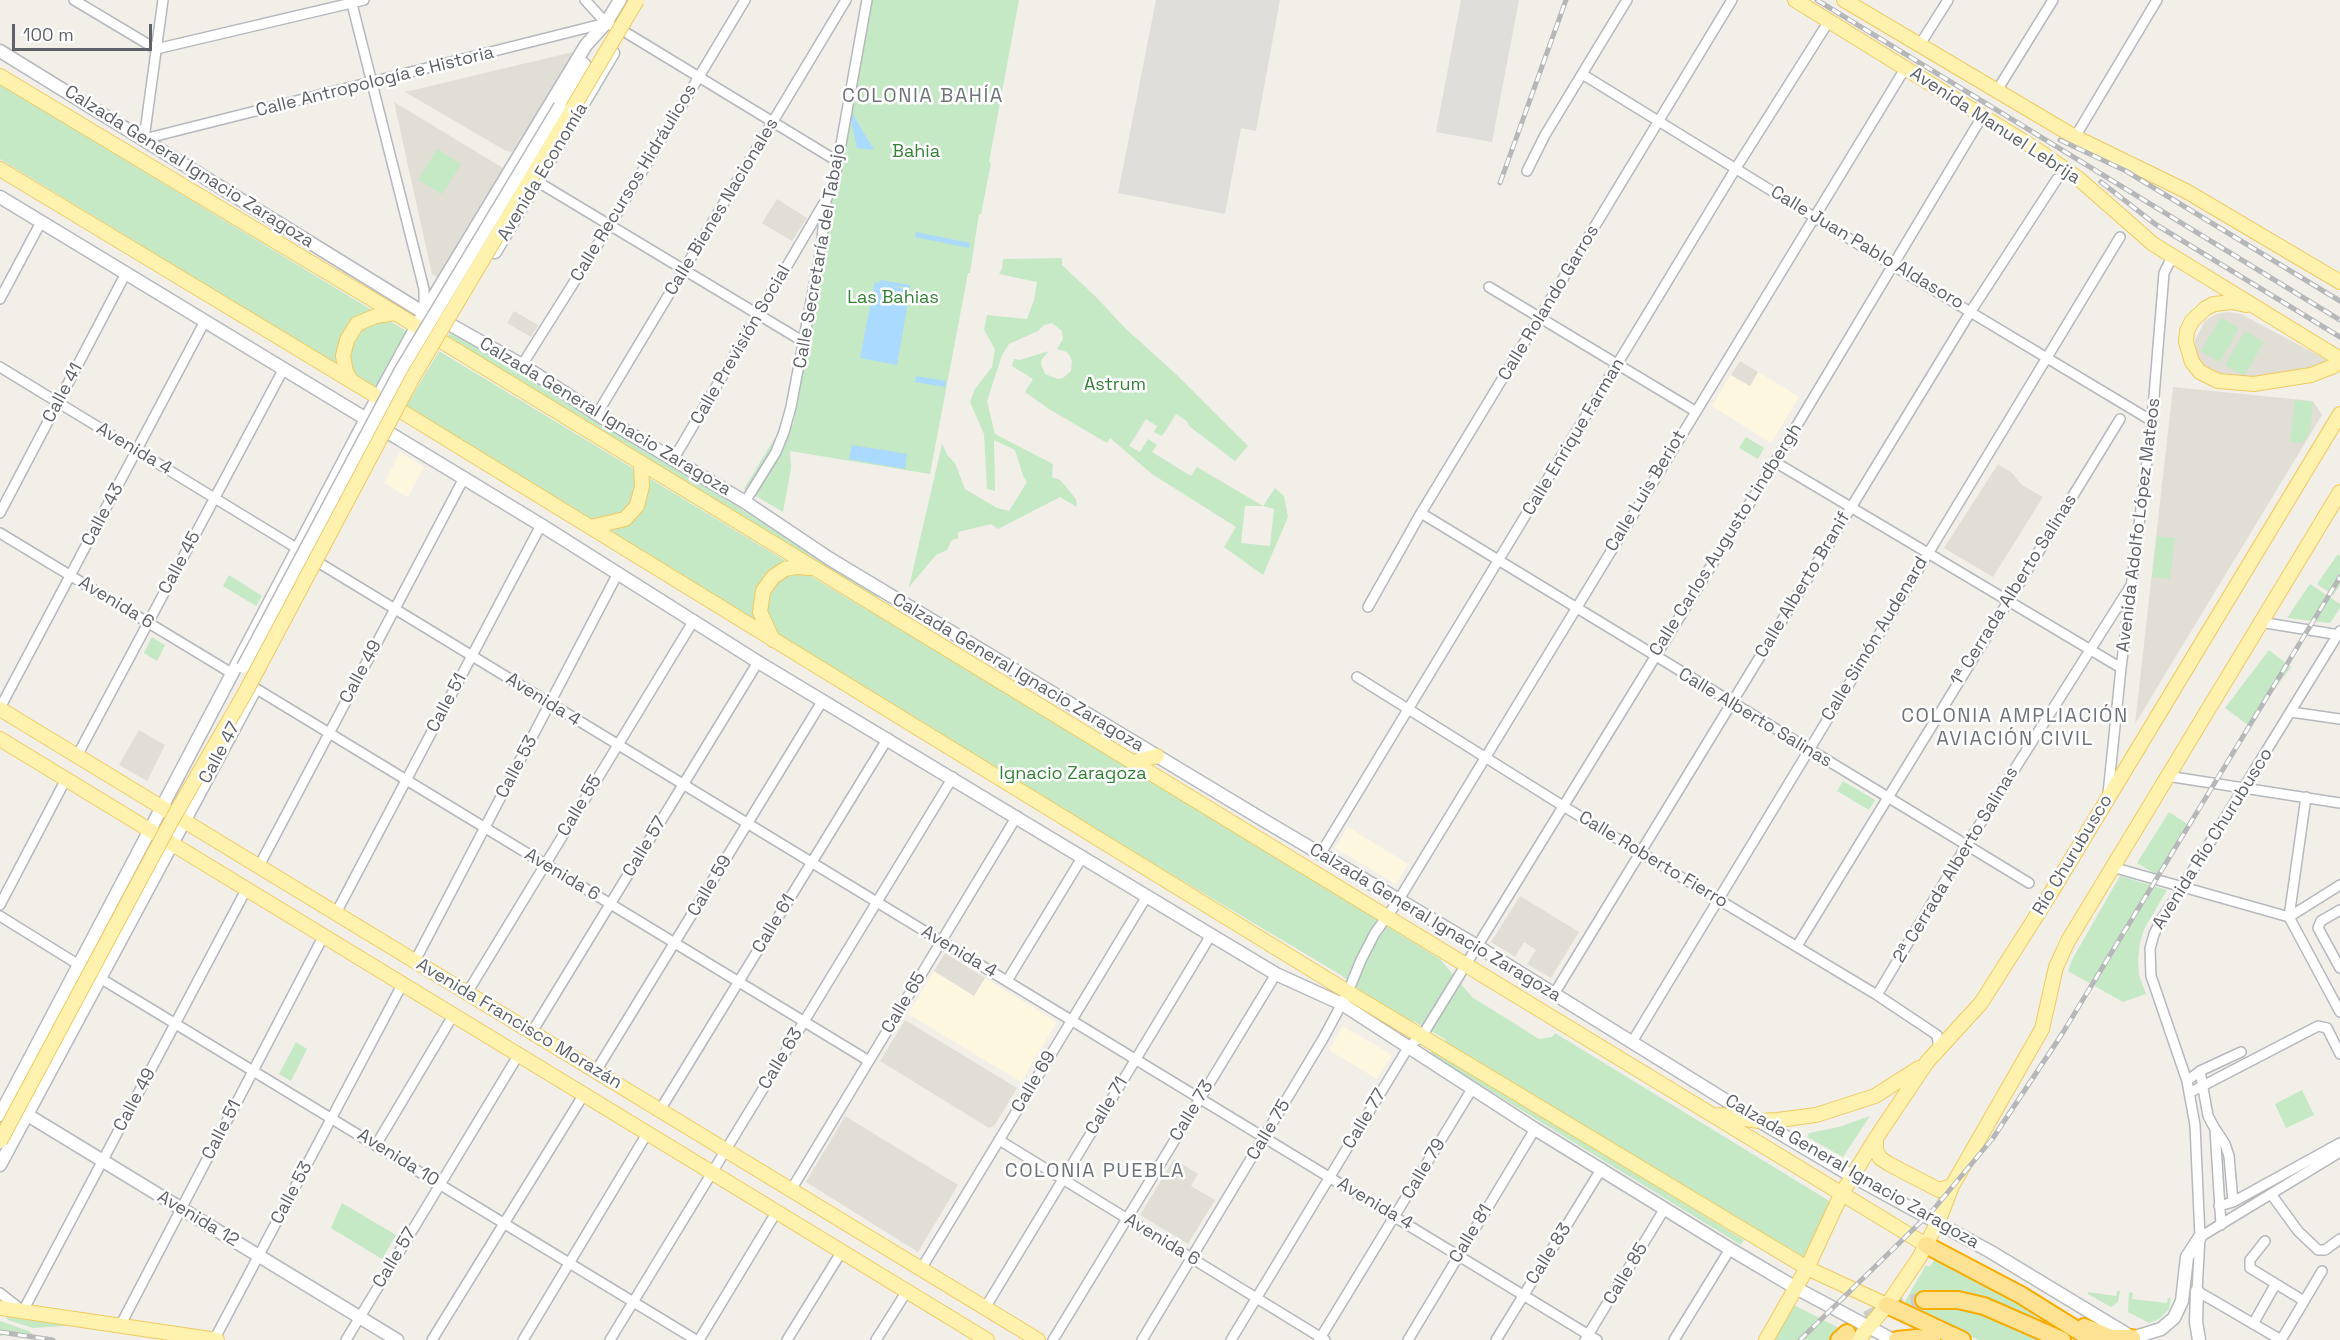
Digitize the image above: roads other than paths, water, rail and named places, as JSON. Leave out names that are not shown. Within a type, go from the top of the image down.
[{"type":"highway","name":"Calzada General Ignacio Zaragoza","points":[[1926,1245],[2021,1295],[2093,1340]]},
{"type":"highway","points":[[2021,1295],[2094,1333],[2111,1338],[2134,1339]]},
{"type":"highway","points":[[1924,1300],[1958,1300],[1984,1306],[2062,1340]]},
{"type":"highway","points":[[1887,1305],[1962,1340]]},
{"type":"highway","points":[[1895,1340],[1917,1338],[1932,1340]]},
{"type":"main road","name":"Avenida Economía","points":[[417,326],[586,45],[606,23],[620,0]]},
{"type":"main road","points":[[0,1141],[172,818],[244,693],[413,377],[637,0]]},
{"type":"main road","name":"Avenida Economía","points":[[440,342],[538,182],[644,0]]},
{"type":"main road","name":"Avenida Manuel Lebrija","points":[[1795,0],[1983,115],[2064,168],[2153,244],[2255,306],[2337,362]]},
{"type":"main road","name":"Avenida Manuel Lebrija","points":[[1844,0],[2075,137],[2186,191],[2340,282]]},
{"type":"main road","points":[[238,671],[401,370],[560,106],[606,23]]},
{"type":"main road","name":"Calzada General Ignacio Zaragoza","points":[[0,51],[424,313],[451,324],[522,366],[597,414],[745,502],[830,559],[1398,901],[1477,946],[1759,1121],[1852,1176],[1938,1222],[2134,1339]]},
{"type":"main road","name":"Calzada General Ignacio Zaragoza","points":[[0,76],[396,313],[440,342],[1466,963],[1926,1245]]},
{"type":"main road","points":[[0,169],[401,411],[773,640],[1345,998],[1409,1046],[1534,1129],[1602,1168],[1868,1334],[1895,1340]]},
{"type":"main road","points":[[0,197],[541,525],[758,662],[888,738],[1276,974],[1345,998],[1422,1036],[1807,1268],[1887,1305]]},
{"type":"main road","points":[[446,276],[448,287],[453,291],[460,293],[471,290]]},
{"type":"main road","points":[[2255,306],[2223,302],[2206,308],[2192,321],[2187,331],[2186,342],[2192,362],[2200,372],[2218,381],[2254,384],[2311,375],[2337,362]]},
{"type":"main road","points":[[351,381],[343,356],[347,340],[357,324],[376,315],[396,313]]},
{"type":"main road","name":"Calle 47","points":[[0,1115],[3,1100],[238,671],[298,549],[417,326]]},
{"type":"main road","name":"Calle 47","points":[[0,1165],[401,411],[440,342]]},
{"type":"main road","name":"Río Churubusco","points":[[1766,1340],[1807,1268],[1852,1176],[1927,1062],[1981,1003],[2049,896],[2340,414]]},
{"type":"main road","points":[[347,455],[356,449],[366,450],[373,458],[372,468]]},
{"type":"main road","points":[[591,527],[625,519],[637,506],[642,486],[641,464]]},
{"type":"main road","points":[[1848,1338],[1868,1334],[1926,1245],[1952,1186],[2042,1029],[2056,967],[2062,953],[2340,492]]},
{"type":"main road","points":[[773,640],[760,612],[763,591],[773,577],[785,569],[813,568]]},
{"type":"main road","name":"Avenida Francisco Morazán","points":[[0,708],[1038,1340]]},
{"type":"main road","name":"Avenida Francisco Morazán","points":[[0,739],[324,934],[907,1291],[968,1335],[987,1340]]},
{"type":"main road","points":[[1133,762],[1158,757],[1159,778]]},
{"type":"main road","points":[[1709,1112],[1759,1121],[1796,1118],[1838,1109],[1875,1096],[1927,1062]]},
{"type":"main road","name":"Avenida 12","points":[[3,1100],[397,1340]]},
{"type":"main road","points":[[1876,1138],[1876,1150],[1880,1158],[1889,1164],[1939,1190],[1952,1186]]},
{"type":"main road","points":[[2134,1339],[2161,1329],[2174,1318],[2182,1301],[2187,1257],[2200,1238]]},
{"type":"main road","points":[[2197,1291],[2196,1322],[2199,1340]]},
{"type":"main road","points":[[0,1308],[216,1340]]},
{"type":"street","points":[[74,0],[156,49],[364,0]]},
{"type":"street","points":[[144,139],[163,0]]},
{"type":"street","points":[[585,0],[606,23],[626,32],[837,161]]},
{"type":"street","name":"Calle Recursos Hidráulicos","points":[[522,366],[745,0]]},
{"type":"street","name":"Calle Bienes Nacionales","points":[[597,414],[846,0]]},
{"type":"street","name":"Calle Secretaría del Tabajo","points":[[745,502],[776,452],[784,432],[804,342],[821,248],[826,200],[834,183],[867,0]]},
{"type":"street","points":[[1527,171],[1545,135],[1627,0]]},
{"type":"street","name":"Calle Rolando Garros","points":[[1368,607],[1421,513],[1732,0]]},
{"type":"street","points":[[1919,46],[1948,0]]},
{"type":"street","points":[[1996,92],[2053,0]]},
{"type":"street","points":[[2075,137],[2157,0]]},
{"type":"street","points":[[351,2],[424,290],[424,313]]},
{"type":"street","name":"Calle Enrique Farman","points":[[1321,853],[1736,168],[1829,21]]},
{"type":"street","name":"Calle Antropología e Historia","points":[[144,139],[606,23]]},
{"type":"street","name":"Calle Luis Beriot","points":[[1388,916],[1906,67]]},
{"type":"street","name":"Calle Juan Pablo Aldasoro","points":[[1582,74],[1892,265],[2152,421]]},
{"type":"street","name":"Calle Carlos Augusto Lindbergh","points":[[1466,963],[1775,462],[1983,115]]},
{"type":"street","name":"Calle Alberto Branif","points":[[1554,994],[1971,311],[2057,179]]},
{"type":"street","points":[[538,182],[804,342]]},
{"type":"street","name":"Calle Previsión Social","points":[[673,460],[826,200]]},
{"type":"street","points":[[0,299],[41,222]]},
{"type":"street","name":"Calle Simón Audenard","points":[[1632,1042],[1717,898],[2120,237]]},
{"type":"street","name":"Avenida Adolfo López Mateos","points":[[2108,796],[2121,668],[2152,421],[2164,273],[2169,263],[2177,258]]},
{"type":"street","name":"Calle 41","points":[[0,513],[126,273]]},
{"type":"street","points":[[1489,287],[1695,411]]},
{"type":"street","name":"Calle 43","points":[[0,708],[205,321]]},
{"type":"street","name":"Avenida 4","points":[[0,367],[298,549]]},
{"type":"street","name":"Calle 45","points":[[77,756],[283,370]]},
{"type":"street","name":"1ª Cerrada Alberto Salinas","points":[[1797,946],[2120,419]]},
{"type":"street","points":[[1775,462],[2121,668]]},
{"type":"street","name":"Calle 49","points":[[259,866],[464,478]]},
{"type":"street","name":"Calle Alberto Salinas","points":[[1421,513],[1731,704],[2029,883]]},
{"type":"street","name":"Calle 51","points":[[336,913],[541,525]]},
{"type":"street","name":"Avenida 6","points":[[0,533],[148,623],[238,671]]},
{"type":"street","name":"Avenida 4","points":[[321,564],[673,780],[1524,1294],[1590,1338]]},
{"type":"street","name":"Calle 53","points":[[415,961],[618,573]]},
{"type":"street","name":"2ª Cerrada Alberto Salinas","points":[[1877,995],[1966,846],[2132,583]]},
{"type":"street","name":"Calle 55","points":[[468,993],[693,620]]},
{"type":"street","points":[[2260,622],[2339,634]]},
{"type":"street","name":"Avenida Río Churubusco","points":[[2197,1291],[2200,1238],[2190,1093],[2151,976],[2149,958],[2151,941],[2157,927],[2339,634]]},
{"type":"street","name":"Calle 57","points":[[532,1032],[758,662]]},
{"type":"street","name":"Calle Roberto Fierro","points":[[1357,677],[1563,806],[1877,995],[1937,1035],[1939,1049]]},
{"type":"street","name":"Avenida 6","points":[[255,688],[317,726],[331,728],[345,743],[729,977],[741,979],[753,992],[869,1061]]},
{"type":"street","name":"Calle 59","points":[[597,1071],[823,700]]},
{"type":"street","points":[[2291,712],[2340,719]]},
{"type":"street","name":"Calle 61","points":[[660,1110],[888,738]]},
{"type":"street","points":[[2167,776],[2340,803]]},
{"type":"street","name":"Calle 63","points":[[610,1340],[952,777]]},
{"type":"street","points":[[0,905],[66,779]]},
{"type":"street","points":[[2306,797],[2289,917],[2340,1012]]},
{"type":"street","name":"Calle 65","points":[[791,1190],[1017,816]]},
{"type":"street","points":[[1007,981],[1083,856]]},
{"type":"street","points":[[2112,867],[2289,917],[2340,885]]},
{"type":"street","name":"Calle 49","points":[[23,1311],[247,888]]},
{"type":"street","name":"Calle 69","points":[[921,1269],[1147,896]]},
{"type":"street","points":[[2323,896],[2337,912],[2321,921],[2318,928],[2340,968]]},
{"type":"street","points":[[0,916],[79,964]]},
{"type":"street","name":"Calle 75","points":[[1142,1340],[1265,1137],[1345,998],[1375,933],[1388,916]]},
{"type":"street","name":"Calle 51","points":[[120,1326],[324,934]]},
{"type":"street","name":"Calle 71","points":[[985,1308],[1211,935]]},
{"type":"street","name":"Calle 77","points":[[1231,1340],[1409,1046],[1422,1036],[1466,963]]},
{"type":"street","name":"Calle 73","points":[[1053,1340],[1191,1113],[1204,1100],[1208,1085],[1276,974]]},
{"type":"street","name":"Avenida 10","points":[[100,978],[272,1080],[697,1340]]},
{"type":"street","name":"Calle 53","points":[[216,1340],[403,983]]},
{"type":"street","points":[[376,1144],[454,1014]]},
{"type":"street","points":[[2190,1093],[2318,1026],[2327,1028],[2340,1054]]},
{"type":"street","points":[[2187,1081],[2200,1071],[2241,1052]]},
{"type":"street","name":"Calle 57","points":[[346,1340],[519,1054]]},
{"type":"street","points":[[2200,1071],[2208,1116],[2225,1144],[2229,1156],[2233,1202]]},
{"type":"street","name":"Calle 79","points":[[1322,1339],[1472,1089]]},
{"type":"street","points":[[432,1340],[584,1094]]},
{"type":"street","name":"Calle 81","points":[[1408,1340],[1534,1129]]},
{"type":"street","points":[[2215,1129],[2221,1225]]},
{"type":"street","points":[[523,1340],[648,1132]]},
{"type":"street","name":"Avenida 6","points":[[999,1140],[1322,1339]]},
{"type":"street","points":[[2219,1206],[2233,1202],[2340,1143]]},
{"type":"street","points":[[2200,1238],[2340,1152]]},
{"type":"street","name":"Calle 83","points":[[1496,1340],[1602,1168]]},
{"type":"street","points":[[2271,1194],[2298,1231],[2318,1250],[2325,1250],[2340,1239]]},
{"type":"street","name":"Calle 85","points":[[1590,1338],[1600,1316],[1665,1208]]},
{"type":"street","points":[[697,1340],[777,1211]]},
{"type":"street","points":[[2265,1241],[2250,1260],[2249,1265],[2252,1270],[2304,1301]]},
{"type":"street","points":[[1674,1340],[1730,1248]]},
{"type":"street","points":[[787,1340],[842,1251]]},
{"type":"street","points":[[2197,1291],[2281,1340],[2322,1271]]},
{"type":"street","points":[[2253,1324],[2275,1284]]},
{"type":"street","points":[[876,1340],[907,1291]]},
{"type":"street","points":[[0,1293],[23,1311]]},
{"type":"water","points":[[852,113],[874,150],[857,148],[851,120]]},
{"type":"water","points":[[916,232],[970,243],[969,248],[915,237]]},
{"type":"water","points":[[880,280],[910,285],[910,288],[888,285],[910,290],[897,365],[860,358],[875,282],[879,283]]},
{"type":"water","points":[[916,376],[946,381],[945,387],[915,382]]},
{"type":"water","points":[[852,445],[907,454],[905,469],[849,459]]},
{"type":"tunnel","points":[[1847,1333],[1865,1320],[1893,1306],[1924,1300]]},
{"type":"railway","points":[[1500,183],[1566,0]]},
{"type":"railway","points":[[1817,0],[2340,320]]},
{"type":"railway","points":[[2060,140],[2126,171],[2340,301]]},
{"type":"railway","points":[[2101,182],[2155,224],[2340,337]]},
{"type":"railway","points":[[1800,1340],[1933,1210],[1993,1138],[2062,1034],[2340,577]]},
{"type":"railway","points":[[0,1332],[53,1340]]},
{"type":"district","name":"COLONIA BAHÍA","points":[[923,97]]},
{"type":"district","name":"COLONIA AMPLIACIÓN AVIACIÓN CIVIL","points":[[2015,728]]},
{"type":"district","name":"COLONIA PUEBLA","points":[[1095,1172]]},
{"type":"park label","name":"Bahia","points":[[916,152]]},
{"type":"park label","name":"Las Bahias","points":[[893,298]]},
{"type":"park label","name":"Astrum","points":[[1115,385]]},
{"type":"park label","name":"Ignacio Zaragoza","points":[[1073,774]]}]
